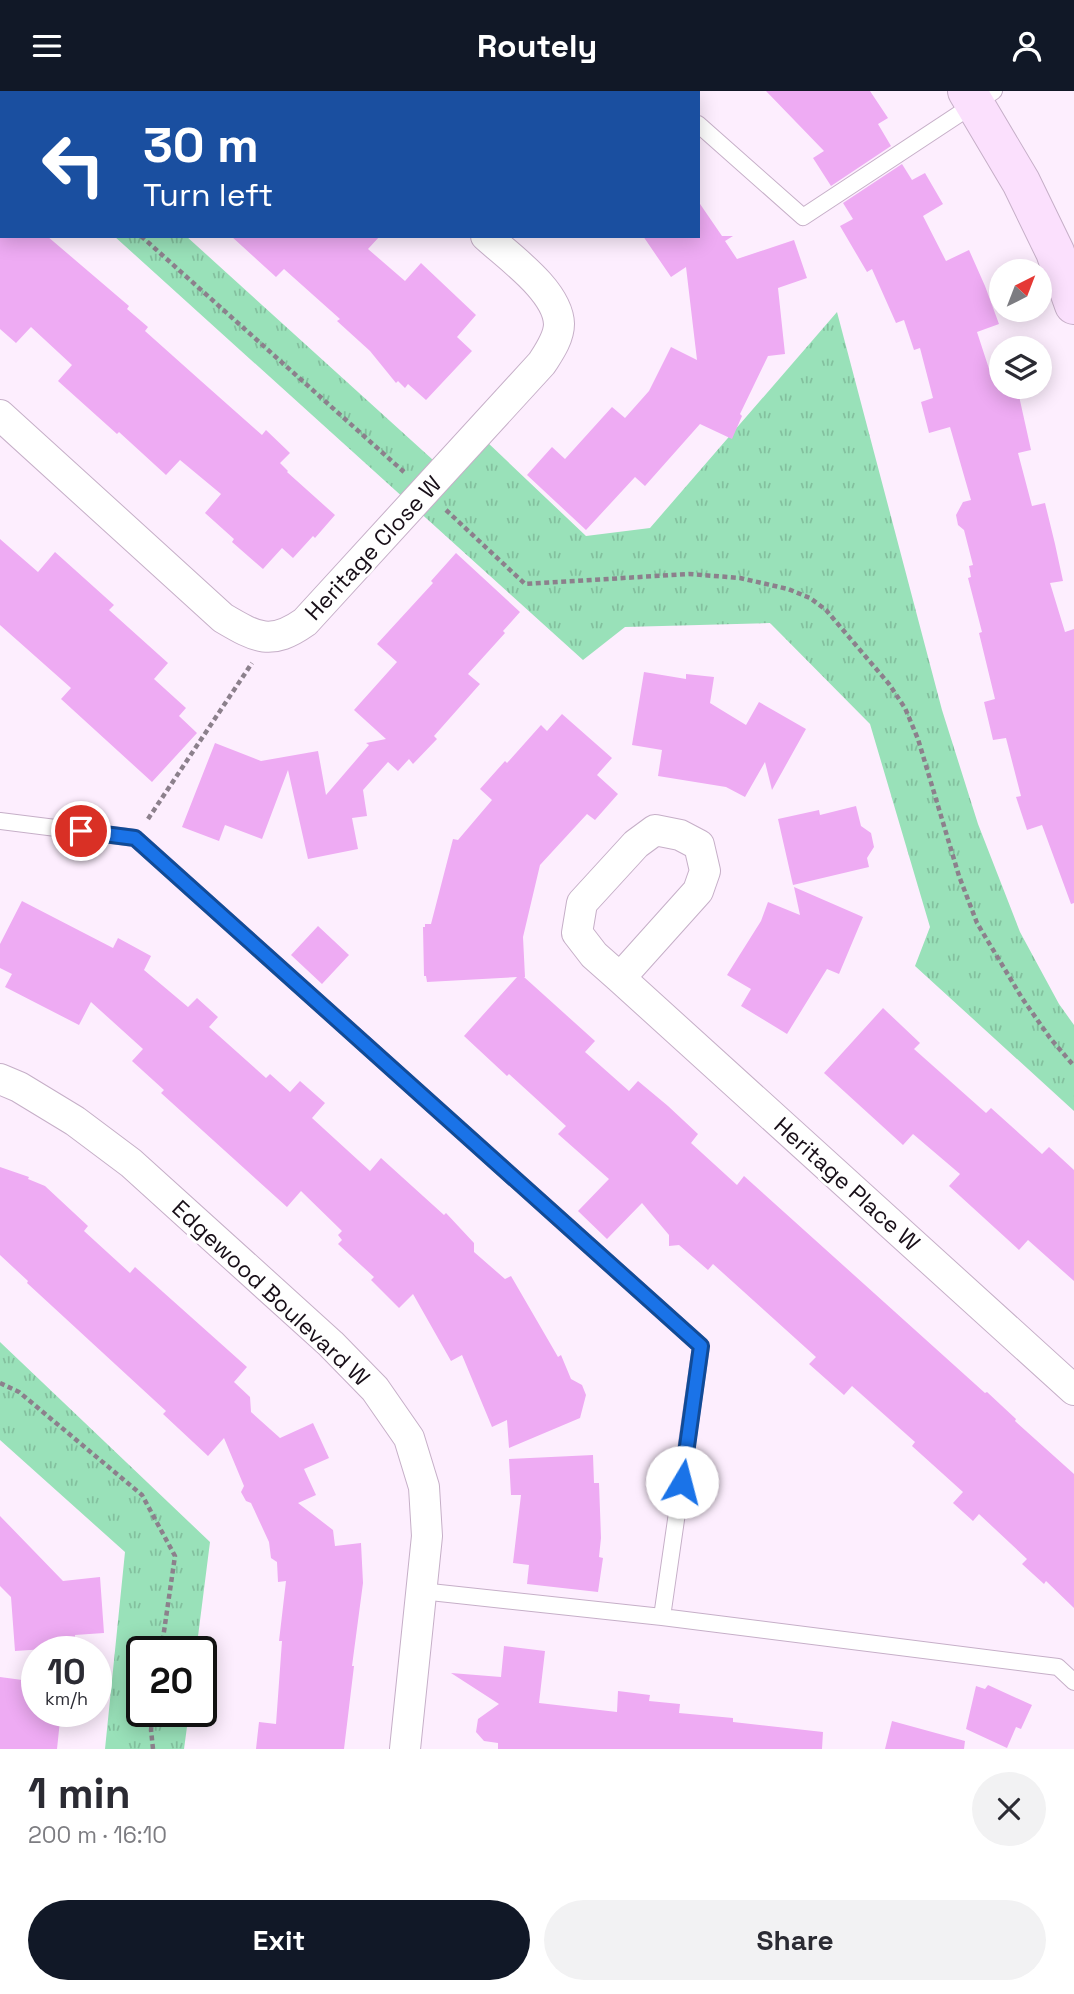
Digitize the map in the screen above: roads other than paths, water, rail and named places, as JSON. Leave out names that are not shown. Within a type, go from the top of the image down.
[{"type":"street","points":[[979,95],[1055,252],[1074,305]]},
{"type":"street","name":"Heritage Close W","points":[[0,415],[223,618],[268,639],[289,634],[305,622],[542,363],[553,345],[559,325],[556,310],[547,294],[488,238]]},
{"type":"street","name":"Heritage Place W","points":[[620,978],[698,891],[705,871],[699,845],[680,835],[655,830],[636,843],[582,903],[577,933],[594,955],[1074,1390]]},
{"type":"street","name":"Edgewood Boulevard W","points":[[0,1079],[19,1087],[75,1121],[131,1163],[331,1344],[375,1389],[409,1439],[424,1487],[427,1536],[405,1749]]},
{"type":"lane","points":[[700,126],[803,217],[979,95]]},
{"type":"lane","points":[[0,821],[135,838],[701,1346],[662,1617]]},
{"type":"lane","points":[[421,1591],[662,1617],[1058,1667],[1074,1682]]}]
